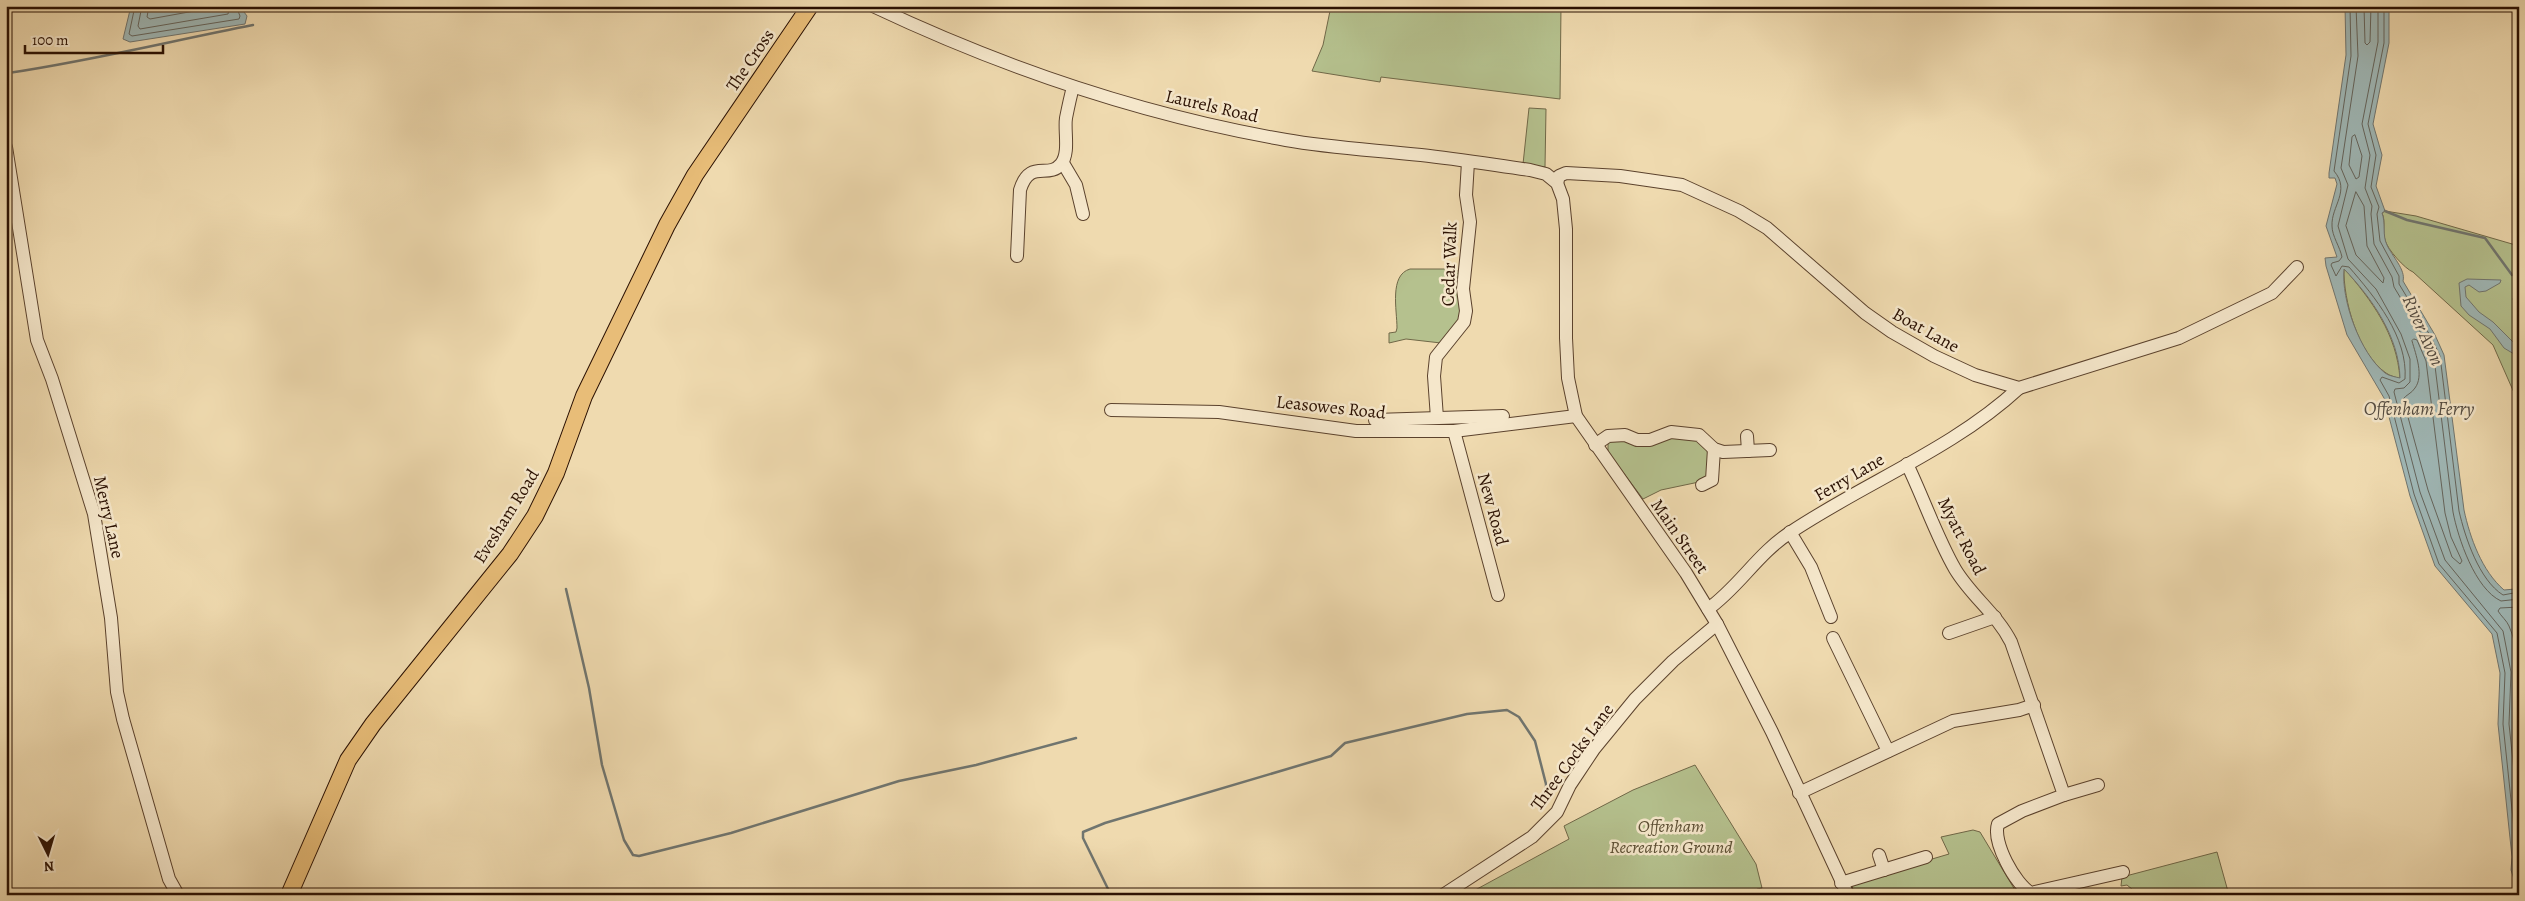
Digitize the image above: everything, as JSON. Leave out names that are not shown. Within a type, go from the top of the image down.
[{"type":"main road","name":"The Cross","points":[[723,136],[810,6]]},
{"type":"main road","name":"Evesham Road","points":[[289,895],[348,760],[373,724],[510,554],[534,516],[556,473],[584,396],[661,238],[696,175],[723,136]]},
{"type":"street","name":"Laurels Road","points":[[873,6],[924,30],[1028,73],[1146,109],[1283,140],[1530,170],[1546,174],[1557,183]]},
{"type":"street","points":[[1017,256],[1020,190],[1023,181],[1030,172],[1053,169],[1062,163],[1065,157],[1066,120],[1072,87]]},
{"type":"street","name":"Merry Lane","points":[[6,147],[37,340],[52,379],[94,514],[111,618],[117,692],[169,879],[178,895]]},
{"type":"street","name":"Cedar Walk","points":[[1437,418],[1434,376],[1436,357],[1464,322],[1466,311],[1463,289],[1470,222],[1466,195],[1468,162]]},
{"type":"street","points":[[1062,163],[1076,185],[1083,214]]},
{"type":"street","name":"Boat Lane","points":[[1557,183],[1559,176],[1566,173],[1620,176],[1682,185],[1739,211],[1767,228],[1844,295],[1892,332],[1934,356],[1975,375],[2019,388]]},
{"type":"street","name":"Main Street","points":[[1557,183],[1564,199],[1568,378],[1576,416],[1686,573],[1717,624],[1772,732],[1848,895]]},
{"type":"street","points":[[2019,388],[2179,338],[2272,293],[2297,267]]},
{"type":"street","name":"Ferry Lane","points":[[1708,609],[1728,594],[1760,556],[1790,532],[1854,492],[1907,464],[1977,423],[2019,388]]},
{"type":"street","name":"Leasowes Road","points":[[1111,410],[1219,412],[1356,431],[1454,431],[1576,416]]},
{"type":"street","points":[[1375,420],[1503,416]]},
{"type":"street","name":"New Road","points":[[1454,431],[1498,595]]},
{"type":"street","points":[[1595,445],[1608,436],[1625,435],[1637,440],[1650,440],[1671,432],[1699,435],[1714,449],[1723,452],[1770,450]]},
{"type":"street","points":[[1748,436],[1748,451]]},
{"type":"street","points":[[1712,483],[1714,449]]},
{"type":"street","name":"Myatt Road","points":[[1907,464],[1955,568],[1966,585],[1995,617],[2011,642],[2064,795]]},
{"type":"street","points":[[1790,532],[1811,567],[1831,617]]},
{"type":"street","points":[[1948,633],[1995,617]]},
{"type":"street","name":"Three Cocks Lane","points":[[1443,895],[1532,837],[1557,812],[1570,785],[1594,749],[1635,699],[1673,661],[1717,624]]},
{"type":"street","points":[[1833,638],[1888,751]]},
{"type":"street","points":[[1799,793],[1935,728],[1964,718],[2019,710],[2034,705]]},
{"type":"street","points":[[2098,785],[2064,795],[2009,817],[1998,824],[1996,830],[1999,848],[2018,882],[2031,894],[2123,872]]},
{"type":"street","points":[[1879,855],[1884,870]]},
{"type":"street","points":[[1841,882],[1926,857]]},
{"type":"green space","points":[[1331,6],[1561,6],[1560,99],[1381,77],[1380,82],[1312,71],[1323,45]]},
{"type":"green space","points":[[1529,108],[1546,109],[1545,167],[1523,164]]},
{"type":"green space","points":[[2385,211],[2416,216],[2519,246],[2519,284],[2513,299],[2519,316],[2519,404],[2493,345],[2401,263],[2386,244],[2382,213]]},
{"type":"green space","points":[[2344,268],[2364,293],[2381,319],[2394,347],[2400,379],[2388,374],[2376,364],[2360,340],[2349,310],[2344,281]]},
{"type":"green space","points":[[1410,269],[1455,269],[1460,273],[1462,317],[1441,343],[1406,339],[1389,343],[1389,333],[1396,332],[1397,328],[1396,294],[1399,278]]},
{"type":"green space","points":[[1694,437],[1707,446],[1709,474],[1699,482],[1661,490],[1643,499],[1608,452],[1608,441]]},
{"type":"green space","name":"Offenham Recreation Ground","points":[[1695,765],[1756,864],[1762,888],[1757,889],[1759,895],[1466,895],[1569,839],[1564,826],[1633,790]]},
{"type":"green space","points":[[1973,830],[1980,832],[2018,895],[1855,895],[1851,883],[1949,854],[1941,837]]},
{"type":"green space","points":[[2217,852],[2229,895],[2139,895],[2127,885],[2121,886],[2122,877]]},
{"type":"water","points":[[131,6],[230,6],[241,8],[247,16],[245,24],[130,42],[123,39]]},
{"type":"water","name":"Offenham Ferry","points":[[2345,6],[2389,6],[2389,43],[2373,124],[2382,155],[2376,186],[2385,211],[2382,213],[2384,233],[2389,249],[2401,268],[2403,281],[2435,335],[2444,355],[2464,510],[2473,543],[2483,564],[2504,590],[2515,589],[2519,584],[2519,895],[2511,870],[2512,857],[2498,724],[2500,673],[2492,634],[2435,566],[2410,496],[2384,398],[2347,335],[2326,266],[2325,258],[2337,257],[2326,226],[2337,184],[2335,178],[2329,178],[2329,173],[2346,55]],"holes":[[[2344,269],[2374,305],[2389,333],[2395,348],[2400,378],[2385,373],[2376,364],[2360,339],[2349,310],[2344,282]]]},
{"type":"water","points":[[2467,279],[2501,280],[2500,283],[2486,291],[2479,292],[2469,285],[2465,287],[2466,297],[2479,312],[2493,322],[2519,348],[2519,357],[2504,348],[2490,329],[2469,315],[2461,306],[2459,283]]},
{"type":"waterway","points":[[8,73],[100,57],[253,25]]},
{"type":"waterway","points":[[2385,211],[2407,220],[2485,238],[2512,275]]},
{"type":"waterway","points":[[566,589],[589,688],[602,765],[624,840],[633,855],[639,856],[731,833],[899,781],[976,765],[1076,738]]},
{"type":"waterway","points":[[1111,895],[1083,838],[1083,832],[1105,823],[1331,756],[1345,743],[1467,714],[1507,710],[1519,717],[1535,741],[1546,784],[1546,795]]},
{"type":"water label","name":"River Avon","points":[[2424,330]]}]
